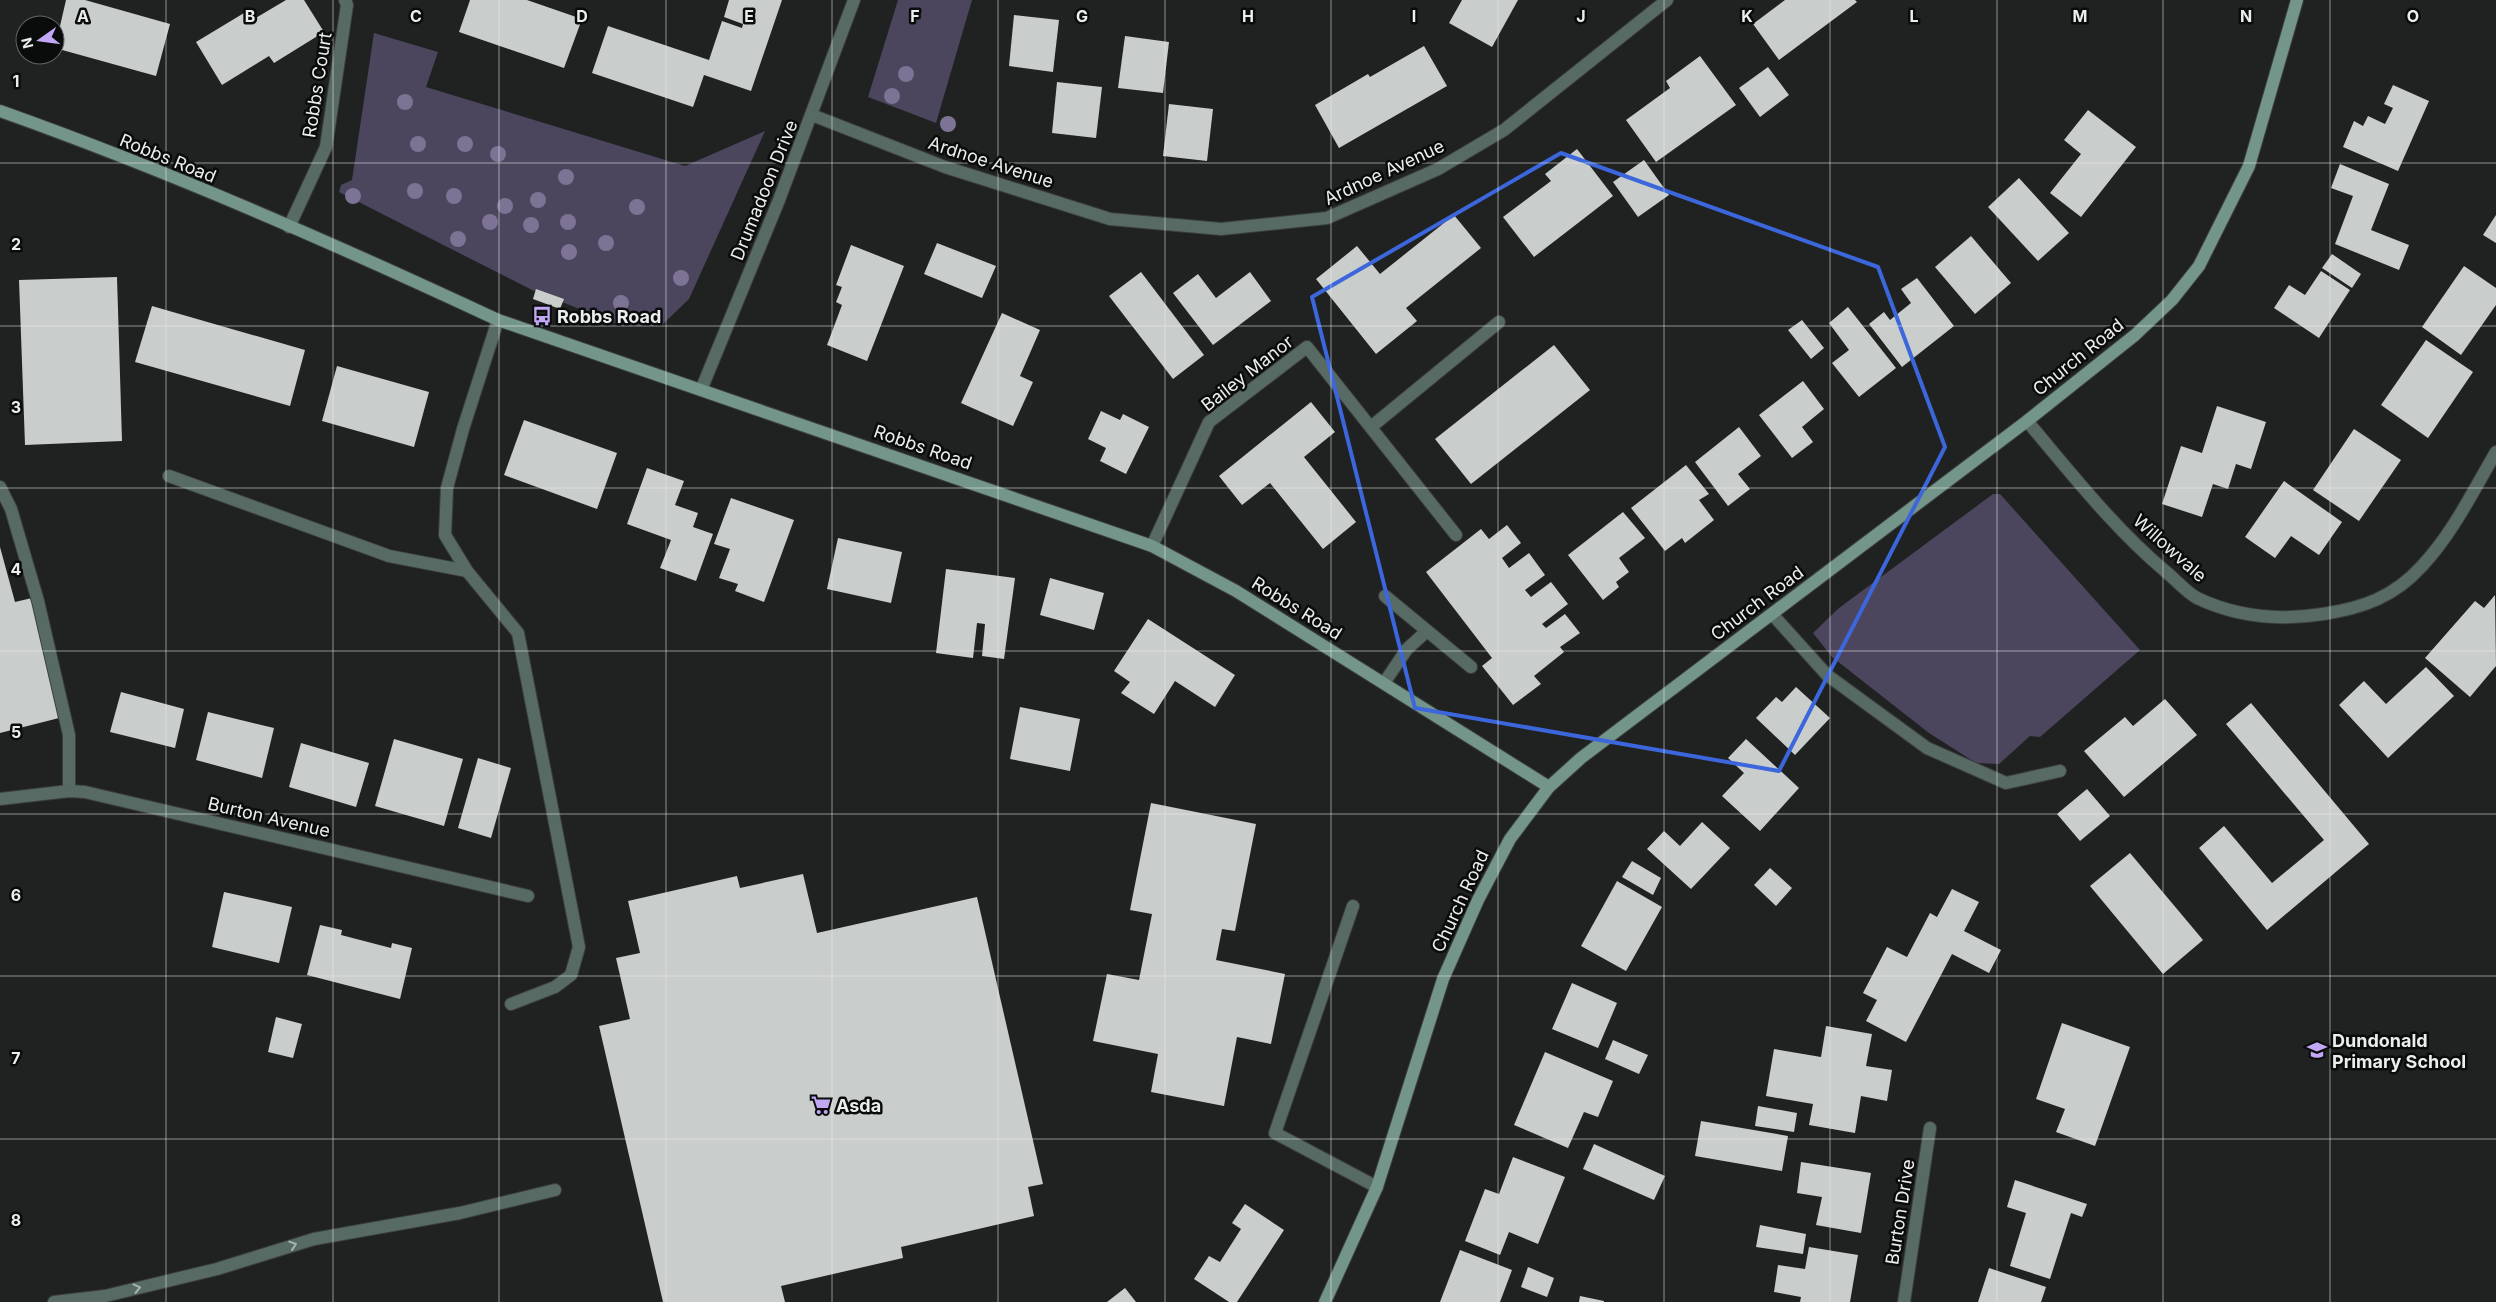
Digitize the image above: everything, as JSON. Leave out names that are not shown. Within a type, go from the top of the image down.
[{"type":"street","name":"Robbs Court","points":[[289,227],[326,147],[347,5],[345,0]]},
{"type":"street","name":"Drumadoon Drive","points":[[701,390],[812,115],[854,0]]},
{"type":"street","name":"Church Road","points":[[1325,1302],[1377,1187],[1443,979],[1478,900],[1510,839],[1549,787],[1581,758],[2027,421],[2135,335],[2172,300],[2199,266],[2249,166],[2297,0]]},
{"type":"street","name":"Ardnoe Avenue","points":[[812,115],[945,167],[1110,219],[1221,229],[1327,218],[1438,169],[1504,130],[1662,1]]},
{"type":"street","name":"Robbs Road","points":[[0,111],[79,140],[289,227],[498,320],[1058,511],[1152,546],[1236,591],[1549,787]]},
{"type":"street","points":[[498,320],[463,429],[447,488],[445,535],[467,571],[518,633],[579,947],[570,975],[555,987],[512,1004]]},
{"type":"street","points":[[1371,427],[1499,322]]},
{"type":"street","name":"Bailey Manor","points":[[1152,546],[1208,422],[1307,347],[1456,535]]},
{"type":"street","name":"Willowvale","points":[[2027,421],[2091,498],[2149,557],[2196,597],[2246,616],[2296,618],[2354,610],[2393,592],[2421,567],[2442,542],[2496,452]]},
{"type":"street","points":[[169,476],[390,556],[467,571]]},
{"type":"street","points":[[0,487],[11,509],[38,601],[69,735],[68,790]]},
{"type":"street","points":[[1385,596],[1471,667]]},
{"type":"street","points":[[1772,614],[1827,675],[1927,748],[2006,783],[2060,771]]},
{"type":"street","points":[[1384,683],[1407,649],[1426,631]]},
{"type":"street","name":"Burton Avenue","points":[[0,799],[68,790],[86,792],[528,896]]},
{"type":"street","points":[[1353,906],[1275,1133],[1377,1187]]},
{"type":"street","name":"Burton Drive","points":[[1904,1302],[1930,1128]]},
{"type":"street","points":[[54,1302],[105,1296],[217,1270],[314,1239],[460,1212],[555,1190]]},
{"type":"highlighted area","points":[[1561,153],[1878,267],[1945,447],[1779,771],[1415,708],[1312,297]]},
{"type":"shaded area","points":[[898,0],[972,0],[936,123],[868,97]]},
{"type":"shaded area","points":[[374,33],[438,52],[426,87],[685,166],[765,131],[689,299],[661,326],[622,326],[532,290],[339,192],[341,185],[352,180]]},
{"type":"shaded area","points":[[1993,494],[2000,494],[2140,650],[2040,737],[2030,736],[1999,764],[1976,763],[1929,733],[1832,657],[1813,633],[1839,608]]},
{"type":"building","points":[[66,0],[85,0],[170,24],[156,76],[65,51],[65,15],[63,15]]},
{"type":"building","points":[[286,0],[304,0],[324,32],[274,63],[269,56],[222,85],[196,42],[244,13],[249,22]]},
{"type":"building","points":[[470,0],[527,0],[582,19],[564,68],[459,32]]},
{"type":"building","points":[[729,0],[782,0],[751,91],[704,75],[693,107],[592,73],[608,26],[709,60],[722,21],[742,28],[743,24],[724,17]]},
{"type":"building","points":[[1462,0],[1518,0],[1492,47],[1449,23]]},
{"type":"building","points":[[1785,0],[1855,0],[1857,2],[1779,60],[1753,24]]},
{"type":"building","points":[[1014,15],[1059,20],[1053,72],[1009,66]]},
{"type":"building","points":[[1125,36],[1169,42],[1163,93],[1118,88]]},
{"type":"building","points":[[1424,46],[1447,86],[1339,148],[1315,105],[1368,74],[1370,77]]},
{"type":"building","points":[[1700,56],[1736,105],[1656,162],[1626,120],[1670,88],[1666,81]]},
{"type":"building","points":[[1768,67],[1789,95],[1760,117],[1739,88]]},
{"type":"building","points":[[1057,82],[1102,87],[1096,138],[1052,133]]},
{"type":"building","points":[[2393,85],[2429,101],[2398,171],[2343,147],[2354,121],[2363,126],[2368,116],[2385,124],[2393,108],[2384,104]]},
{"type":"building","points":[[1169,104],[1213,109],[1207,161],[1163,156]]},
{"type":"building","points":[[2088,110],[2136,147],[2081,217],[2050,193],[2081,154],[2064,140]]},
{"type":"building","points":[[1577,149],[1613,196],[1534,257],[1503,217],[1551,181],[1545,174]]},
{"type":"building","points":[[1644,160],[1669,195],[1638,217],[1613,182]]},
{"type":"building","points":[[2340,164],[2389,184],[2371,230],[2409,245],[2399,270],[2335,244],[2353,196],[2331,188]]},
{"type":"building","points":[[2019,178],[2069,233],[2038,261],[1988,207]]},
{"type":"building","points":[[1454,215],[1481,248],[1406,308],[1417,321],[1376,354],[1316,279],[1357,246],[1380,274]]},
{"type":"building","points":[[2496,215],[2496,243],[2483,235]]},
{"type":"building","points":[[1971,236],[2011,283],[1975,314],[1935,267]]},
{"type":"building","points":[[937,243],[996,266],[982,298],[924,274]]},
{"type":"building","points":[[851,245],[904,266],[867,361],[827,345],[842,305],[836,302],[842,287],[836,285]]},
{"type":"building","points":[[2332,254],[2361,274],[2352,288],[2322,268]]},
{"type":"building","points":[[2464,266],[2496,288],[2496,305],[2461,355],[2422,327]]},
{"type":"building","points":[[2321,271],[2350,290],[2319,338],[2274,308],[2289,285],[2305,295]]},
{"type":"building","points":[[1141,272],[1204,355],[1173,379],[1109,296]]},
{"type":"building","points":[[1250,272],[1271,301],[1213,345],[1173,293],[1198,274],[1216,298]]},
{"type":"building","points":[[117,277],[122,441],[25,445],[19,280]]},
{"type":"building","points":[[1917,278],[1954,326],[1902,367],[1869,324],[1884,312],[1890,320],[1911,303],[1901,289]]},
{"type":"building","points":[[536,289],[564,299],[560,309],[533,299]]},
{"type":"building","points":[[152,306],[305,350],[290,406],[135,362]]},
{"type":"building","points":[[1848,307],[1896,368],[1859,397],[1832,363],[1849,350],[1829,323]]},
{"type":"building","points":[[1002,313],[1040,330],[1020,376],[1033,382],[1013,426],[961,403]]},
{"type":"building","points":[[1802,320],[1824,348],[1811,359],[1788,330]]},
{"type":"building","points":[[2426,340],[2473,372],[2428,438],[2381,405]]},
{"type":"building","points":[[1554,345],[1590,390],[1471,484],[1435,439]]},
{"type":"building","points":[[337,366],[429,392],[414,447],[322,421]]},
{"type":"building","points":[[1803,381],[1824,409],[1802,427],[1813,442],[1792,458],[1759,415]]},
{"type":"building","points":[[1311,402],[1335,432],[1304,457],[1356,522],[1323,549],[1270,483],[1242,505],[1219,476]]},
{"type":"building","points":[[2217,406],[2266,422],[2251,469],[2236,464],[2228,489],[2213,484],[2202,517],[2162,504],[2181,446],[2202,453]]},
{"type":"building","points":[[1101,411],[1120,420],[1123,414],[1149,427],[1126,474],[1100,461],[1106,448],[1088,439]]},
{"type":"building","points":[[524,420],[617,453],[597,509],[504,475]]},
{"type":"building","points":[[1739,427],[1761,456],[1738,474],[1750,489],[1728,506],[1695,462]]},
{"type":"building","points":[[2354,429],[2401,460],[2359,521],[2313,490]]},
{"type":"building","points":[[1686,465],[1709,494],[1699,500],[1714,520],[1685,543],[1682,538],[1665,551],[1631,508]]},
{"type":"building","points":[[647,468],[684,481],[675,505],[698,513],[693,527],[713,534],[696,581],[660,568],[671,540],[627,524]]},
{"type":"building","points":[[2284,481],[2342,522],[2319,555],[2291,536],[2275,558],[2245,537]]},
{"type":"building","points":[[731,498],[794,520],[764,602],[735,591],[738,584],[719,578],[730,549],[714,544]]},
{"type":"building","points":[[1623,512],[1645,538],[1619,558],[1629,572],[1616,582],[1619,587],[1603,600],[1568,555]]},
{"type":"building","points":[[1507,525],[1521,543],[1502,558],[1509,568],[1529,553],[1545,575],[1525,590],[1531,597],[1551,582],[1568,604],[1542,624],[1546,628],[1565,614],[1580,633],[1560,647],[1564,652],[1534,676],[1541,684],[1513,705],[1482,666],[1492,658],[1426,572],[1481,529],[1489,539]]},
{"type":"building","points":[[838,538],[902,552],[891,603],[827,589]]},
{"type":"building","points":[[0,547],[15,602],[32,598],[63,717],[0,733]]},
{"type":"building","points":[[946,569],[1015,578],[1004,659],[982,656],[985,624],[977,623],[973,658],[936,653]]},
{"type":"building","points":[[1050,578],[1104,593],[1094,630],[1040,615]]},
{"type":"building","points":[[2495,595],[2496,666],[2470,697],[2425,658],[2475,601],[2484,608]]},
{"type":"building","points":[[1148,619],[1235,675],[1215,707],[1175,681],[1154,714],[1121,693],[1130,682],[1114,671]]},
{"type":"building","points":[[2426,667],[2454,696],[2388,758],[2339,705],[2364,681],[2386,704]]},
{"type":"building","points":[[1796,687],[1830,718],[1795,755],[1756,718],[1776,697],[1782,702]]},
{"type":"building","points":[[121,692],[184,709],[175,748],[110,732]]},
{"type":"building","points":[[2165,699],[2197,735],[2124,797],[2084,751],[2125,717],[2133,726]]},
{"type":"building","points":[[2251,703],[2369,844],[2267,930],[2199,848],[2224,826],[2272,883],[2324,840],[2226,724]]},
{"type":"building","points":[[1020,707],[1080,719],[1070,771],[1010,759]]},
{"type":"building","points":[[208,712],[274,728],[262,778],[196,760]]},
{"type":"building","points":[[394,739],[463,759],[444,826],[375,806]]},
{"type":"building","points":[[1746,739],[1799,788],[1760,831],[1722,796],[1744,773],[1728,758]]},
{"type":"building","points":[[301,743],[369,763],[356,807],[289,787]]},
{"type":"building","points":[[478,758],[511,768],[491,838],[458,828]]},
{"type":"building","points":[[2087,789],[2110,816],[2080,841],[2057,814]]},
{"type":"building","points":[[1151,803],[1256,824],[1235,931],[1222,929],[1216,960],[1285,974],[1271,1044],[1237,1037],[1224,1106],[1151,1092],[1158,1054],[1093,1041],[1107,974],[1139,980],[1152,914],[1130,910]]},
{"type":"building","points":[[1702,822],[1730,848],[1691,889],[1647,849],[1664,831],[1680,846]]},
{"type":"building","points":[[2130,853],[2203,940],[2163,974],[2090,886]]},
{"type":"building","points":[[1632,861],[1661,878],[1653,895],[1622,877]]},
{"type":"building","points":[[1770,868],[1792,888],[1776,906],[1754,885]]},
{"type":"building","name":"Asda","points":[[803,874],[817,933],[977,897],[1043,1184],[1028,1187],[1034,1216],[901,1247],[903,1258],[781,1286],[785,1302],[663,1302],[599,1026],[630,1019],[616,958],[640,953],[628,901],[737,876],[740,888]]},
{"type":"building","points":[[1617,881],[1662,907],[1626,971],[1581,946]]},
{"type":"building","points":[[1952,889],[1979,902],[1964,931],[2001,950],[1989,973],[1952,954],[1906,1042],[1866,1021],[1877,1000],[1863,993],[1887,947],[1907,957],[1930,913],[1937,917]]},
{"type":"building","points":[[224,892],[292,907],[279,963],[212,947]]},
{"type":"building","points":[[320,925],[342,930],[341,935],[391,948],[392,943],[412,948],[400,999],[307,975]]},
{"type":"building","points":[[1572,983],[1617,1003],[1598,1048],[1552,1029]]},
{"type":"building","points":[[276,1017],[302,1024],[293,1058],[268,1052]]},
{"type":"building","points":[[2062,1023],[2130,1047],[2095,1146],[2056,1132],[2065,1109],[2036,1099]]},
{"type":"building","points":[[1826,1026],[1872,1034],[1866,1066],[1892,1070],[1887,1101],[1861,1096],[1855,1133],[1809,1125],[1813,1104],[1766,1096],[1774,1049],[1821,1057]]},
{"type":"building","points":[[1613,1040],[1648,1055],[1639,1074],[1605,1059]]},
{"type":"building","points":[[1545,1052],[1613,1081],[1598,1117],[1584,1112],[1568,1148],[1514,1125]]},
{"type":"building","points":[[1758,1106],[1797,1113],[1794,1132],[1755,1126]]},
{"type":"building","points":[[1701,1121],[1788,1136],[1782,1171],[1695,1156]]},
{"type":"building","points":[[1594,1144],[1665,1176],[1654,1200],[1583,1169]]},
{"type":"building","points":[[1513,1157],[1565,1177],[1538,1244],[1509,1232],[1500,1255],[1465,1241],[1485,1189],[1499,1194]]},
{"type":"building","points":[[1801,1162],[1871,1173],[1861,1233],[1816,1225],[1822,1197],[1797,1193]]},
{"type":"building","points":[[2015,1180],[2087,1204],[2082,1217],[2071,1213],[2050,1279],[2010,1266],[2026,1213],[2007,1207]]},
{"type":"building","points":[[1245,1204],[1284,1230],[1237,1302],[1229,1302],[1194,1279],[1209,1256],[1220,1262],[1241,1229],[1232,1223]]},
{"type":"building","points":[[1760,1225],[1806,1234],[1803,1254],[1756,1247]]},
{"type":"building","points":[[1809,1247],[1858,1255],[1850,1302],[1800,1302],[1801,1297],[1774,1292],[1778,1265],[1805,1269]]},
{"type":"building","points":[[1460,1250],[1512,1270],[1500,1302],[1440,1302]]},
{"type":"building","points":[[1528,1267],[1554,1278],[1547,1297],[1521,1287]]},
{"type":"building","points":[[1989,1268],[2046,1287],[2041,1302],[1978,1302]]},
{"type":"building","points":[[1125,1288],[1136,1302],[1107,1302]]},
{"type":"building","points":[[1580,1296],[1604,1301],[1604,1302],[1579,1302]]},
{"type":"place","name":"Robbs Road","points":[[542,316]]},
{"type":"place","name":"Dundonald Primary School","points":[[2317,1050]]},
{"type":"place","name":"Asda","points":[[821,1105]]}]
